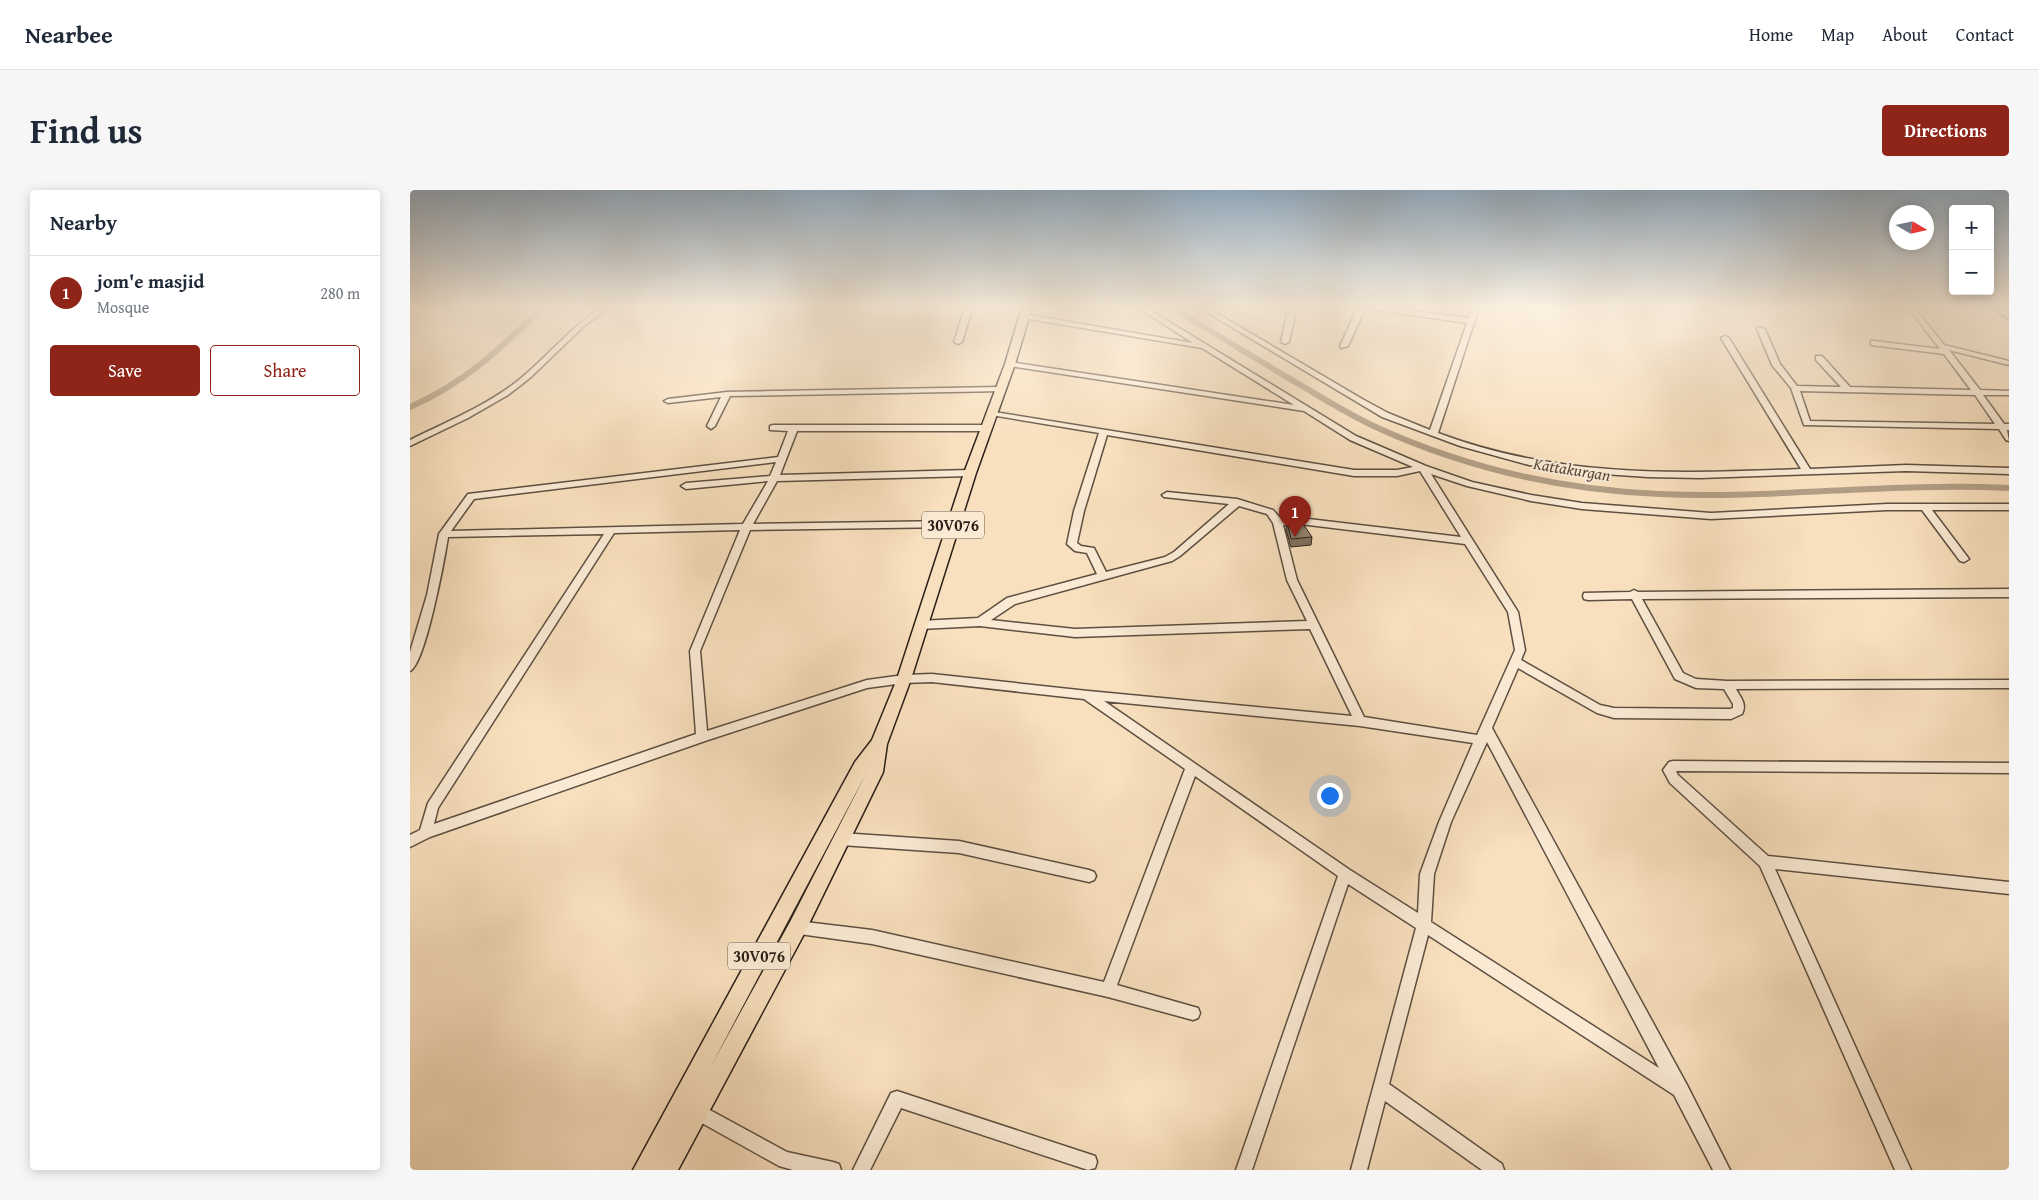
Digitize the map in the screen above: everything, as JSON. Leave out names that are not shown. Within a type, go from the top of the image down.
[{"type":"main road","name":"30V076","points":[[666,1170],[797,928],[876,772],[879,744],[904,679],[985,428],[1013,353]]},
{"type":"main road","name":"30V076","points":[[644,1170],[861,767],[879,744]]},
{"type":"street","points":[[410,441],[486,404],[517,385],[552,353]]},
{"type":"street","points":[[1215,353],[1353,438],[1423,468],[1470,484],[1531,498],[1582,506],[1712,516],[1925,507],[2009,507]]},
{"type":"street","points":[[1279,353],[1386,416],[1433,434],[1522,460],[1597,472],[1684,475],[1923,468],[2009,471]]},
{"type":"street","points":[[1433,434],[1461,353]]},
{"type":"street","points":[[1734,353],[1806,470]]},
{"type":"street","points":[[1771,353],[1776,365],[1795,388],[1807,422],[2005,427]]},
{"type":"street","points":[[1946,353],[2005,427],[2009,438]]},
{"type":"street","points":[[1961,353],[2009,363]]},
{"type":"street","points":[[1820,358],[1848,389]]},
{"type":"street","points":[[1010,364],[1306,409]]},
{"type":"street","points":[[1795,388],[2009,393]]},
{"type":"street","points":[[668,401],[728,394],[1000,389]]},
{"type":"street","points":[[711,426],[728,394]]},
{"type":"street","points":[[991,413],[1354,474],[1398,473],[1423,468]]},
{"type":"street","points":[[773,428],[985,428]]},
{"type":"street","points":[[702,737],[695,651],[747,526],[774,478],[794,428]]},
{"type":"street","points":[[1103,576],[1091,550],[1078,548],[1072,544],[1079,511],[1104,432]]},
{"type":"street","points":[[410,667],[422,633],[432,595],[444,534],[471,496],[782,459]]},
{"type":"street","points":[[1359,1170],[1424,924],[1427,874],[1445,822],[1520,650],[1513,612],[1423,468]]},
{"type":"street","points":[[686,486],[774,478],[970,473]]},
{"type":"street","points":[[1167,495],[1237,502],[1270,512],[1278,522],[1292,580],[1312,625],[1360,721]]},
{"type":"street","points":[[980,622],[1011,601],[1168,559],[1177,554],[1237,502]]},
{"type":"street","points":[[1925,507],[1964,559]]},
{"type":"street","points":[[1278,522],[1300,521],[1469,541]]},
{"type":"street","points":[[444,534],[747,526],[953,524]]},
{"type":"street","points":[[426,833],[432,807],[611,531]]},
{"type":"street","points":[[1588,596],[1634,594],[2009,592]]},
{"type":"street","points":[[1634,594],[1679,676],[1692,683],[1727,685],[2009,684]]},
{"type":"street","points":[[920,625],[980,622],[1075,632],[1312,625]]},
{"type":"street","points":[[1516,661],[1597,709],[1614,713],[1731,714],[1738,711],[1738,704],[1727,685]]},
{"type":"street","points":[[410,841],[426,833],[702,737],[867,684],[904,679],[932,678],[1484,734]]},
{"type":"street","points":[[1087,694],[1345,874],[1681,1092]]},
{"type":"street","points":[[1484,734],[1722,1170]]},
{"type":"street","points":[[1903,1170],[1765,862],[1674,779],[1669,770],[1673,766],[2009,768]]},
{"type":"street","points":[[1108,990],[1192,767]]},
{"type":"street","points":[[841,839],[959,847],[1089,876]]},
{"type":"street","points":[[1765,862],[2009,888]]},
{"type":"street","points":[[1244,1170],[1345,874]]},
{"type":"street","points":[[797,928],[872,937],[1108,990],[1193,1013]]},
{"type":"street","points":[[1381,1088],[1496,1170]]},
{"type":"street","points":[[861,1170],[897,1099],[1089,1162]]},
{"type":"street","points":[[698,1111],[785,1160],[833,1170]]},
{"type":"building","points":[[1301,521],[1312,537],[1291,539],[1287,522]]},
{"type":"waterway","name":"Kattakurgan","points":[[410,407],[465,376],[494,353]]},
{"type":"waterway","name":"Kattakurgan","points":[[1246,353],[1346,412],[1411,442],[1480,465],[1551,482],[1624,492],[1704,495],[1921,487],[2009,488]]},
{"type":"place","name":"jom'e masjid","points":[[1295,537]]}]
